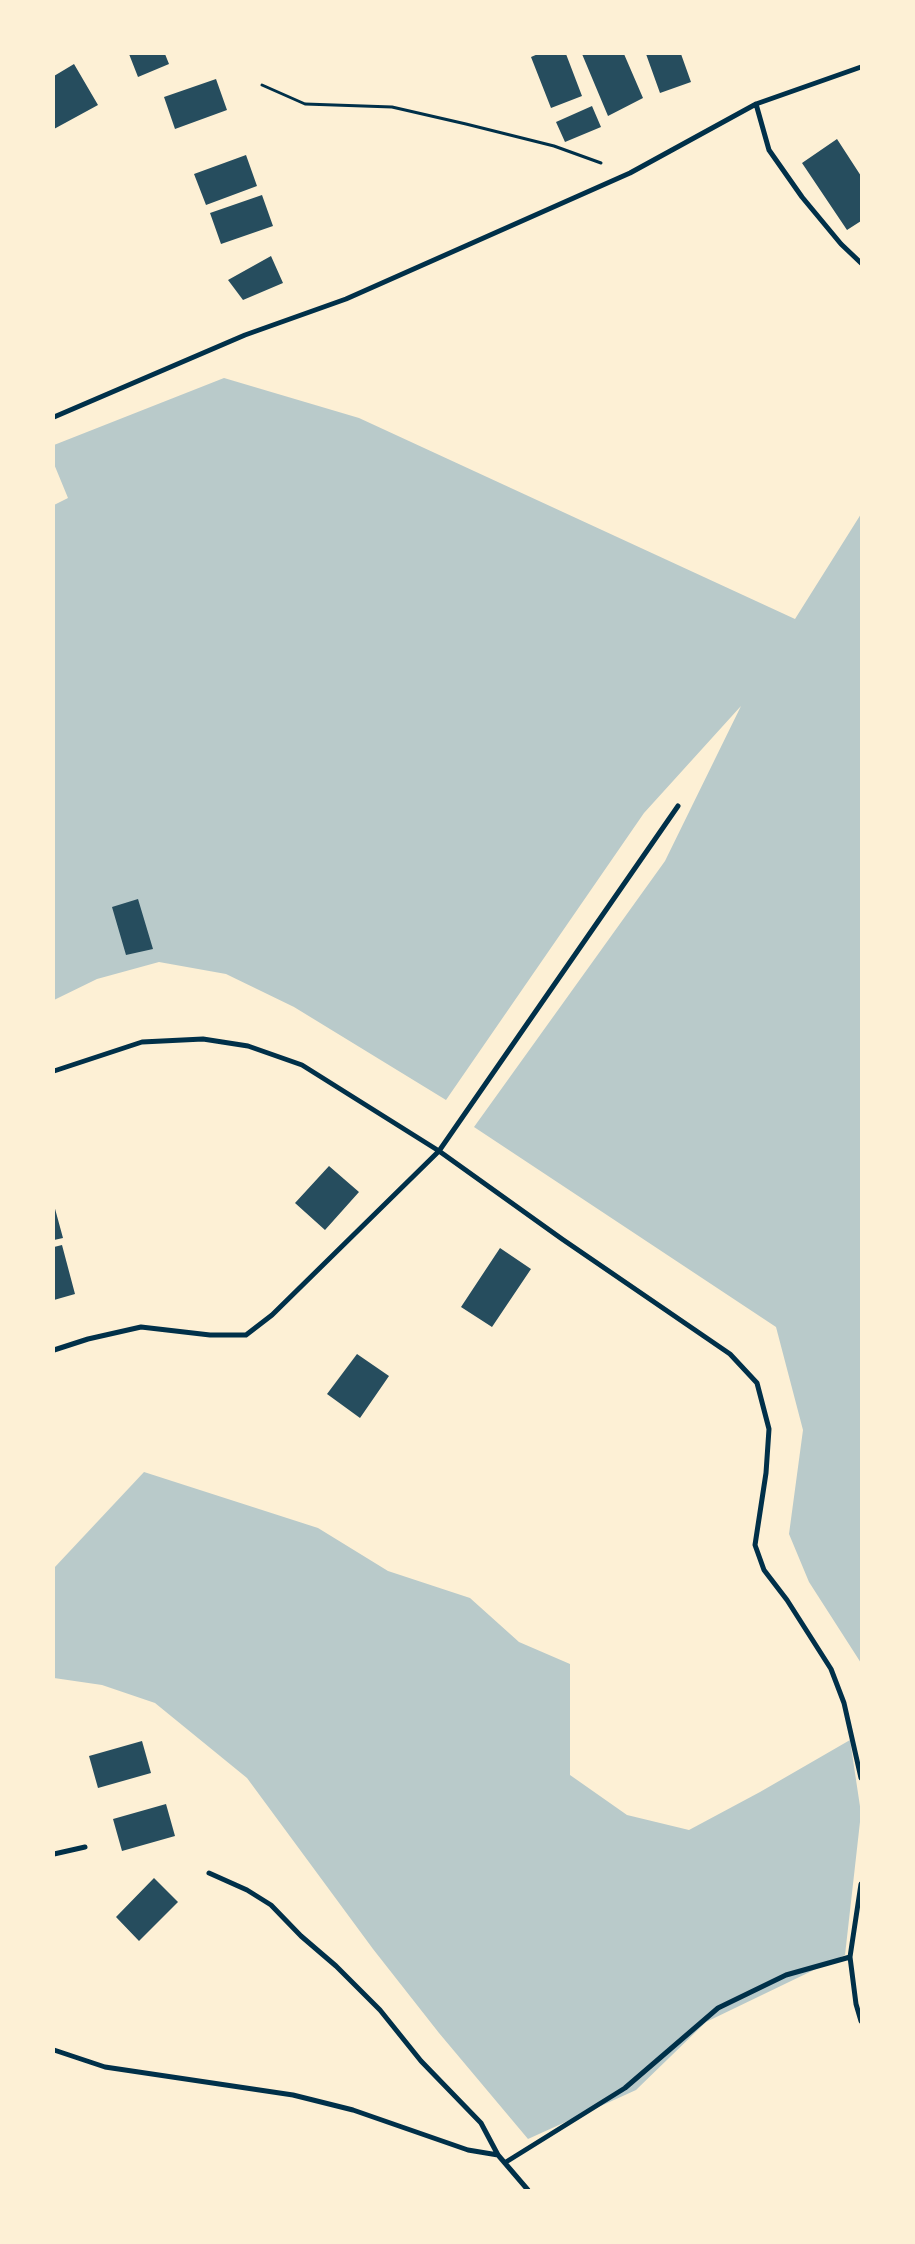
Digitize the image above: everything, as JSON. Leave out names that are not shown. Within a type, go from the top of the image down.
[{"type":"street","points":[[54,417],[245,335],[346,300],[630,173],[756,104],[861,67]]},
{"type":"street","points":[[756,104],[769,150],[808,204],[841,244],[861,263]]},
{"type":"street","points":[[54,1350],[88,1339],[141,1327],[210,1335],[246,1334],[272,1316],[439,1151],[678,806]]},
{"type":"street","points":[[54,1071],[142,1042],[203,1039],[248,1046],[302,1065],[439,1151],[562,1239],[730,1354],[757,1383],[769,1429],[766,1473],[756,1545],[764,1570],[787,1600],[831,1669],[844,1703],[861,1778]]},
{"type":"street","points":[[54,1854],[85,1847]]},
{"type":"street","points":[[209,1873],[247,1890],[271,1906],[301,1936],[336,1966],[380,2010],[421,2062],[481,2123],[498,2155],[506,2162],[528,2190]]},
{"type":"street","points":[[861,1884],[850,1957],[856,2004],[861,2021]]},
{"type":"street","points":[[506,2162],[625,2088],[718,2008],[786,1975],[850,1957]]},
{"type":"street","points":[[54,2050],[105,2067],[293,2095],[353,2110],[468,2150],[498,2155]]},
{"type":"path","points":[[262,85],[305,104],[392,106],[554,146],[630,173]]},
{"type":"shaded area","points":[[224,378],[359,418],[795,619],[861,514],[861,1663],[809,1582],[789,1534],[803,1430],[776,1327],[474,1127],[665,861],[741,706],[644,813],[446,1100],[294,1007],[226,974],[159,962],[97,979],[54,1000],[54,505],[68,498],[54,464],[54,445]]},
{"type":"shaded area","points":[[144,1472],[318,1528],[388,1571],[470,1598],[519,1642],[570,1664],[570,1775],[627,1815],[689,1830],[850,1740],[861,1813],[845,1955],[706,2022],[636,2090],[528,2139],[439,2033],[373,1949],[247,1778],[155,1703],[102,1685],[54,1678],[54,1568]]},
{"type":"building","points":[[129,54],[165,54],[169,64],[138,77]]},
{"type":"building","points":[[538,54],[566,54],[582,96],[551,108],[531,57]]},
{"type":"building","points":[[582,54],[624,54],[643,98],[608,116]]},
{"type":"building","points":[[646,54],[681,54],[691,82],[660,93]]},
{"type":"building","points":[[74,64],[98,105],[54,129],[54,76]]},
{"type":"building","points":[[216,79],[227,110],[175,129],[164,97]]},
{"type":"building","points":[[592,106],[601,127],[565,142],[556,122]]},
{"type":"building","points":[[837,139],[861,176],[861,221],[847,230],[802,163]]},
{"type":"building","points":[[246,155],[257,186],[206,205],[194,174]]},
{"type":"building","points":[[262,195],[273,226],[221,244],[210,213]]},
{"type":"building","points":[[271,256],[283,283],[243,300],[228,280]]},
{"type":"building","points":[[138,899],[153,949],[126,955],[112,907]]},
{"type":"building","points":[[329,1166],[359,1192],[325,1230],[295,1203]]},
{"type":"building","points":[[54,1205],[63,1238],[54,1240]]},
{"type":"building","points":[[62,1245],[75,1294],[54,1300],[54,1247]]},
{"type":"building","points":[[500,1248],[531,1269],[492,1327],[461,1307]]},
{"type":"building","points":[[357,1354],[389,1376],[360,1418],[327,1394]]},
{"type":"building","points":[[142,1741],[151,1773],[98,1788],[89,1756]]},
{"type":"building","points":[[166,1804],[175,1836],[122,1851],[113,1819]]},
{"type":"building","points":[[154,1878],[178,1902],[139,1941],[116,1917]]}]
